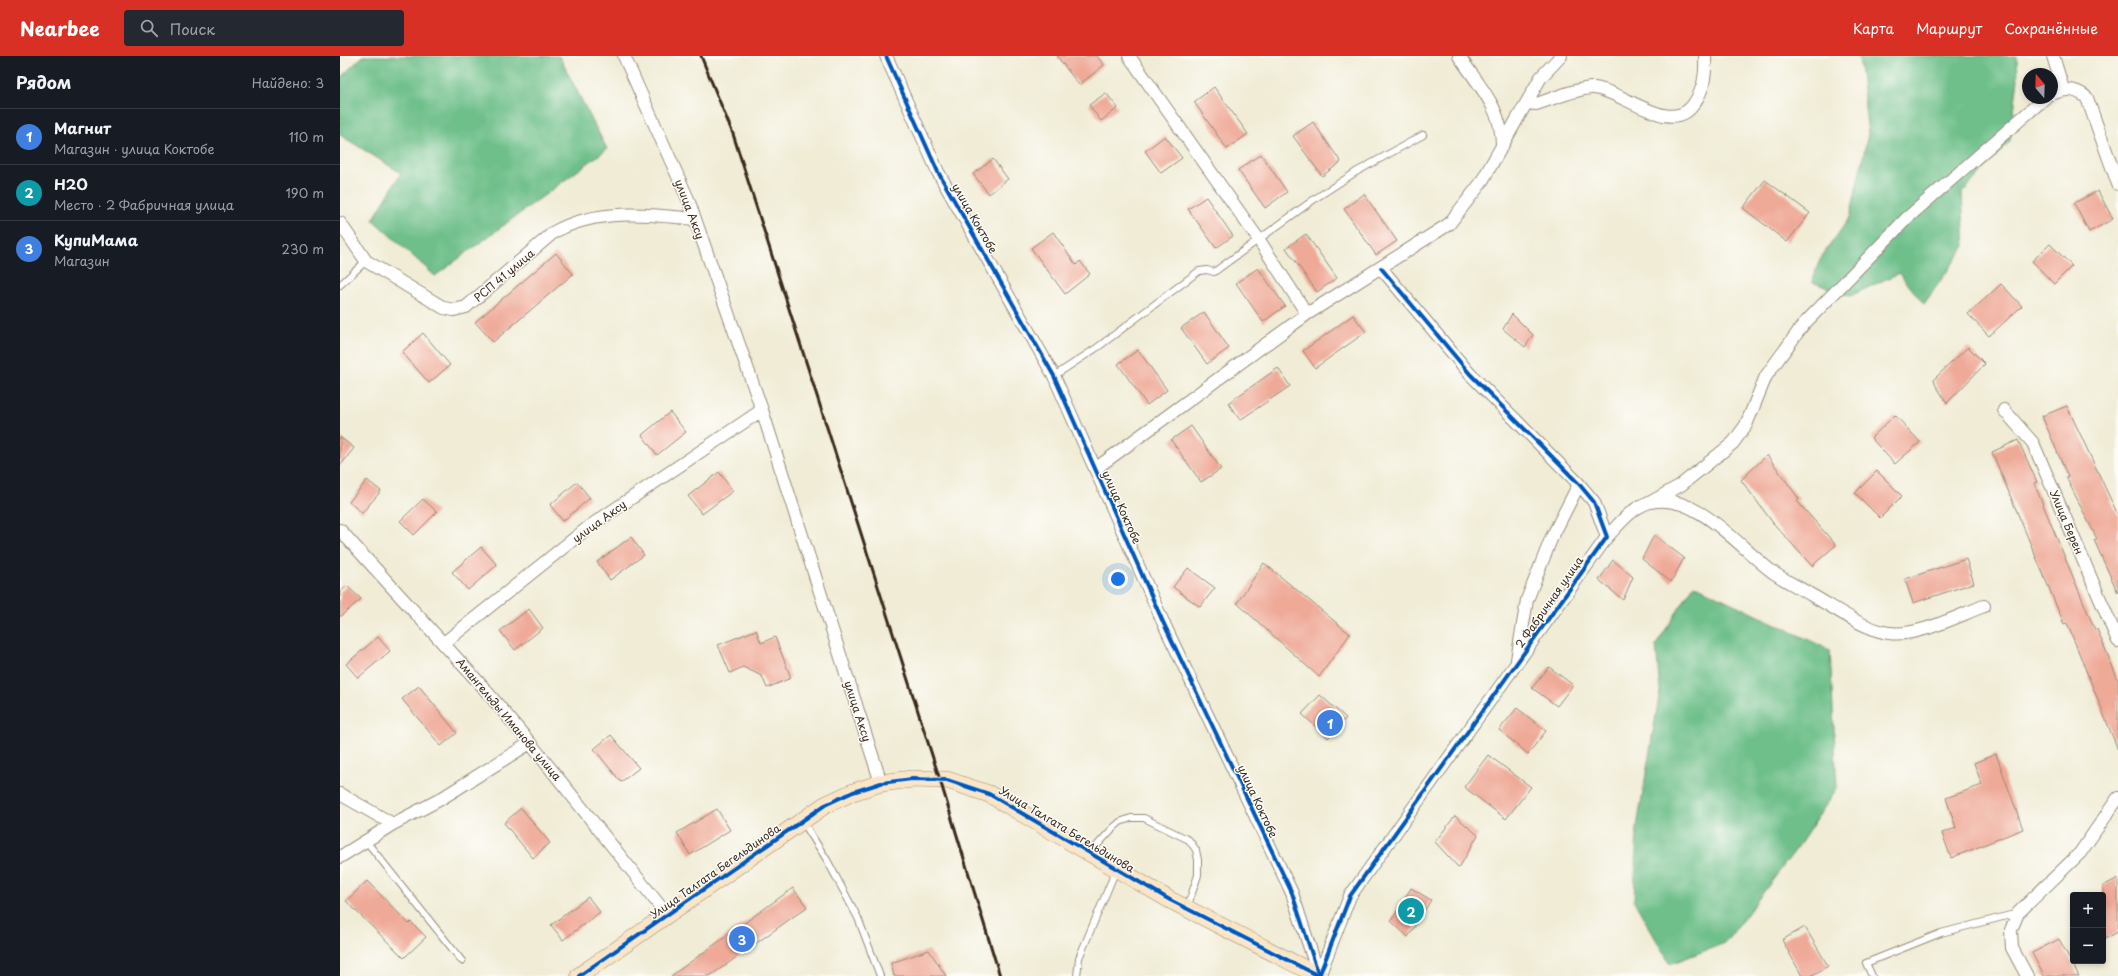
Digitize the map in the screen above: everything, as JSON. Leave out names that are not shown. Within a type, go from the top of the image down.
[{"type":"street","name":"улица Аксу","points":[[624,56],[694,219],[762,410],[881,783]]},
{"type":"street","name":"улица Коктобе","points":[[886,56],[938,172],[1054,376],[1163,622],[1292,893],[1319,976]]},
{"type":"street","points":[[1129,56],[1259,240],[1307,314]]},
{"type":"street","points":[[1459,56],[1495,108],[1501,124],[1502,147]]},
{"type":"street","points":[[1095,469],[1307,314],[1449,224],[1481,183],[1528,103],[1541,77],[1561,56]]},
{"type":"street","points":[[1528,103],[1536,104],[1592,88],[1613,92],[1664,116],[1678,116],[1691,109],[1700,95],[1706,71],[1706,56]]},
{"type":"street","points":[[2053,56],[2054,68]]},
{"type":"street","points":[[2058,92],[2081,92],[2087,98],[2118,184]]},
{"type":"street","name":"2 Фабричная улица","points":[[1319,976],[1350,896],[1607,537],[1638,508],[1681,485],[1733,443],[1746,425],[1766,376],[1803,325],[1906,218],[2038,104]]},
{"type":"street","name":"РСП 41 улица","points":[[340,223],[366,261],[444,308],[454,310],[466,307],[554,232],[566,226],[584,220],[627,213],[694,219]]},
{"type":"street","points":[[1381,268],[1470,374],[1579,484],[1594,502],[1607,537]]},
{"type":"street","name":"улица Аксу","points":[[444,643],[590,526],[762,410]]},
{"type":"street","name":"Улица Берен","points":[[2004,410],[2033,443],[2118,641]]},
{"type":"street","points":[[1516,665],[1527,600],[1551,540],[1579,484]]},
{"type":"street","points":[[1651,502],[1663,501],[1686,506],[1708,518],[1774,573],[1862,624],[1887,633],[1907,634],[1984,606]]},
{"type":"street","name":"Амангельды Иманова улица","points":[[340,530],[444,643],[530,742],[668,916]]},
{"type":"street","points":[[340,857],[393,824],[439,800],[530,742]]},
{"type":"street","name":"Улица Талгата Бегельдинова","points":[[579,976],[668,916],[825,806],[853,792],[881,783],[912,779],[947,780],[989,794],[1187,909],[1319,976]]},
{"type":"street","points":[[340,794],[393,824]]},
{"type":"street","points":[[2027,976],[2012,948],[2011,930],[2018,913],[2080,853],[2118,798]]},
{"type":"lane","points":[[1054,376],[1098,347],[1199,271],[1206,270],[1214,272],[1356,172],[1423,135]]},
{"type":"lane","points":[[340,285],[366,261]]},
{"type":"lane","points":[[1090,854],[1112,829],[1120,822],[1131,818],[1144,818],[1189,840],[1196,850],[1198,875],[1187,909]]},
{"type":"lane","points":[[802,821],[827,860],[858,918],[880,976]]},
{"type":"lane","points":[[366,841],[462,960]]},
{"type":"lane","points":[[1077,976],[1079,958],[1116,869]]},
{"type":"lane","points":[[1872,976],[1866,963],[1940,933],[2018,913]]},
{"type":"green space","points":[[363,56],[559,56],[607,149],[435,276],[373,220],[401,173],[340,135],[340,78]]},
{"type":"green space","points":[[1859,56],[2017,56],[2018,80],[2010,141],[1962,193],[1965,246],[1924,304],[1899,273],[1850,296],[1812,282],[1820,259],[1850,217],[1868,134]]},
{"type":"green space","points":[[1694,585],[1830,650],[1837,788],[1800,844],[1725,943],[1670,964],[1634,901],[1637,827],[1660,691],[1656,645]]},
{"type":"building","points":[[1057,56],[1097,56],[1104,65],[1079,85]]},
{"type":"building","points":[[1214,87],[1248,134],[1227,149],[1194,102]]},
{"type":"building","points":[[1106,93],[1118,108],[1101,121],[1089,105]]},
{"type":"building","points":[[1313,122],[1341,162],[1322,176],[1293,136]]},
{"type":"building","points":[[1165,136],[1182,158],[1161,173],[1145,151]]},
{"type":"building","points":[[1261,154],[1287,192],[1265,208],[1238,170]]},
{"type":"building","points":[[993,159],[1008,179],[989,194],[973,174]]},
{"type":"building","points":[[1765,180],[1810,213],[1787,242],[1743,208]]},
{"type":"building","points":[[2098,191],[2113,219],[2089,232],[2074,203]]},
{"type":"building","points":[[1364,194],[1397,241],[1376,255],[1344,209]]},
{"type":"building","points":[[1206,197],[1233,236],[1216,248],[1188,209]]},
{"type":"building","points":[[1053,232],[1076,265],[1080,261],[1090,274],[1065,294],[1031,248]]},
{"type":"building","points":[[1306,234],[1337,278],[1317,292],[1286,248]]},
{"type":"building","points":[[2050,244],[2072,266],[2054,284],[2032,261]]},
{"type":"building","points":[[556,253],[573,274],[493,342],[475,322]]},
{"type":"building","points":[[1258,268],[1285,306],[1263,322],[1236,283]]},
{"type":"building","points":[[2001,284],[2022,306],[1989,336],[1968,314]]},
{"type":"building","points":[[1204,312],[1229,348],[1207,364],[1181,328]]},
{"type":"building","points":[[1512,314],[1533,335],[1525,347],[1503,329]]},
{"type":"building","points":[[1353,315],[1366,332],[1315,368],[1303,351]]},
{"type":"building","points":[[423,333],[450,365],[429,383],[402,352]]},
{"type":"building","points":[[1968,347],[1985,364],[1947,403],[1935,384],[1934,379]]},
{"type":"building","points":[[1138,350],[1167,390],[1147,405],[1118,364]]},
{"type":"building","points":[[1278,368],[1290,386],[1240,420],[1228,403]]},
{"type":"building","points":[[2067,406],[2118,515],[2118,593],[2094,540],[2097,539],[2066,477],[2068,477],[2042,416]]},
{"type":"building","points":[[670,412],[686,432],[657,455],[642,435]]},
{"type":"building","points":[[1895,415],[1920,442],[1895,464],[1871,438]]},
{"type":"building","points":[[1191,426],[1221,469],[1201,482],[1171,440]]},
{"type":"building","points":[[340,437],[354,448],[340,466]]},
{"type":"building","points":[[2018,440],[2037,482],[2034,483],[2095,630],[2097,629],[2118,680],[2118,750],[2067,623],[2064,624],[1992,452]]},
{"type":"building","points":[[1767,455],[1799,499],[1797,501],[1836,545],[1812,566],[1773,523],[1741,480]]},
{"type":"building","points":[[1877,471],[1902,496],[1880,518],[1855,493]]},
{"type":"building","points":[[719,472],[733,491],[702,514],[688,496]]},
{"type":"building","points":[[367,480],[381,491],[362,513],[349,502]]},
{"type":"building","points":[[577,482],[590,498],[563,521],[550,505]]},
{"type":"building","points":[[423,499],[437,512],[414,535],[400,521]]},
{"type":"building","points":[[1654,535],[1684,558],[1671,582],[1642,559]]},
{"type":"building","points":[[631,537],[644,555],[610,580],[597,562]]},
{"type":"building","points":[[481,547],[497,565],[468,590],[452,572]]},
{"type":"building","points":[[1966,559],[1974,583],[1913,603],[1905,579]]},
{"type":"building","points":[[1613,560],[1633,577],[1623,600],[1599,580]]},
{"type":"building","points":[[1264,563],[1350,634],[1319,677],[1237,603]]},
{"type":"building","points":[[1188,568],[1215,588],[1200,607],[1173,587]]},
{"type":"building","points":[[347,586],[361,599],[340,617],[340,592]]},
{"type":"building","points":[[529,609],[543,628],[515,650],[500,631]]},
{"type":"building","points":[[756,630],[761,643],[775,637],[791,678],[767,688],[762,676],[743,667],[730,673],[718,645]]},
{"type":"building","points":[[378,637],[390,651],[358,678],[346,664]]},
{"type":"building","points":[[1549,667],[1573,685],[1557,706],[1532,688]]},
{"type":"building","points":[[419,686],[457,733],[441,746],[402,699]]},
{"type":"building","points":[[1320,695],[1346,718],[1328,738],[1302,714]]},
{"type":"building","points":[[1517,708],[1546,731],[1528,754],[1499,730]]},
{"type":"building","points":[[611,735],[639,768],[621,782],[594,749]]},
{"type":"building","points":[[1996,754],[2023,829],[1951,858],[1942,833],[1956,828],[1946,798],[1982,785],[1974,763]]},
{"type":"building","points":[[1488,755],[1531,787],[1506,819],[1464,787]]},
{"type":"building","points":[[521,808],[550,843],[533,858],[504,823]]},
{"type":"building","points":[[717,809],[730,830],[690,855],[677,833]]},
{"type":"building","points":[[1455,816],[1478,835],[1459,868],[1435,842]]},
{"type":"building","points":[[2118,878],[2118,932],[2106,938],[2106,892],[2103,892],[2103,886]]},
{"type":"building","points":[[367,881],[409,924],[411,922],[426,937],[404,958],[346,901]]},
{"type":"building","points":[[793,888],[807,907],[710,976],[671,976]]},
{"type":"building","points":[[1411,888],[1431,900],[1408,937],[1391,921]]},
{"type":"building","points":[[588,897],[600,912],[563,940],[551,925]]},
{"type":"building","points":[[1805,927],[1828,966],[1811,976],[1802,976],[1782,940]]},
{"type":"building","points":[[2059,939],[2070,959],[2070,964],[2073,964],[2079,976],[2044,976],[2032,953]]},
{"type":"building","points":[[929,950],[946,976],[894,976],[891,963]]},
{"type":"railway","points":[[701,56],[733,134],[940,780],[1000,976]]},
{"type":"cycle path","points":[[886,56],[938,172],[1054,376],[1163,622],[1292,893],[1319,976]]},
{"type":"cycle path","points":[[1319,976],[1350,896],[1607,537],[1594,502],[1579,484],[1470,374],[1381,268]]},
{"type":"cycle path","points":[[579,976],[825,805],[853,792],[881,783],[912,779],[947,780],[989,794],[1170,900],[1319,976]]},
{"type":"place","name":"Магнит","points":[[1330,723]]},
{"type":"place","name":"H2O","points":[[1411,911]]},
{"type":"place","name":"КупиМама","points":[[742,939]]}]
